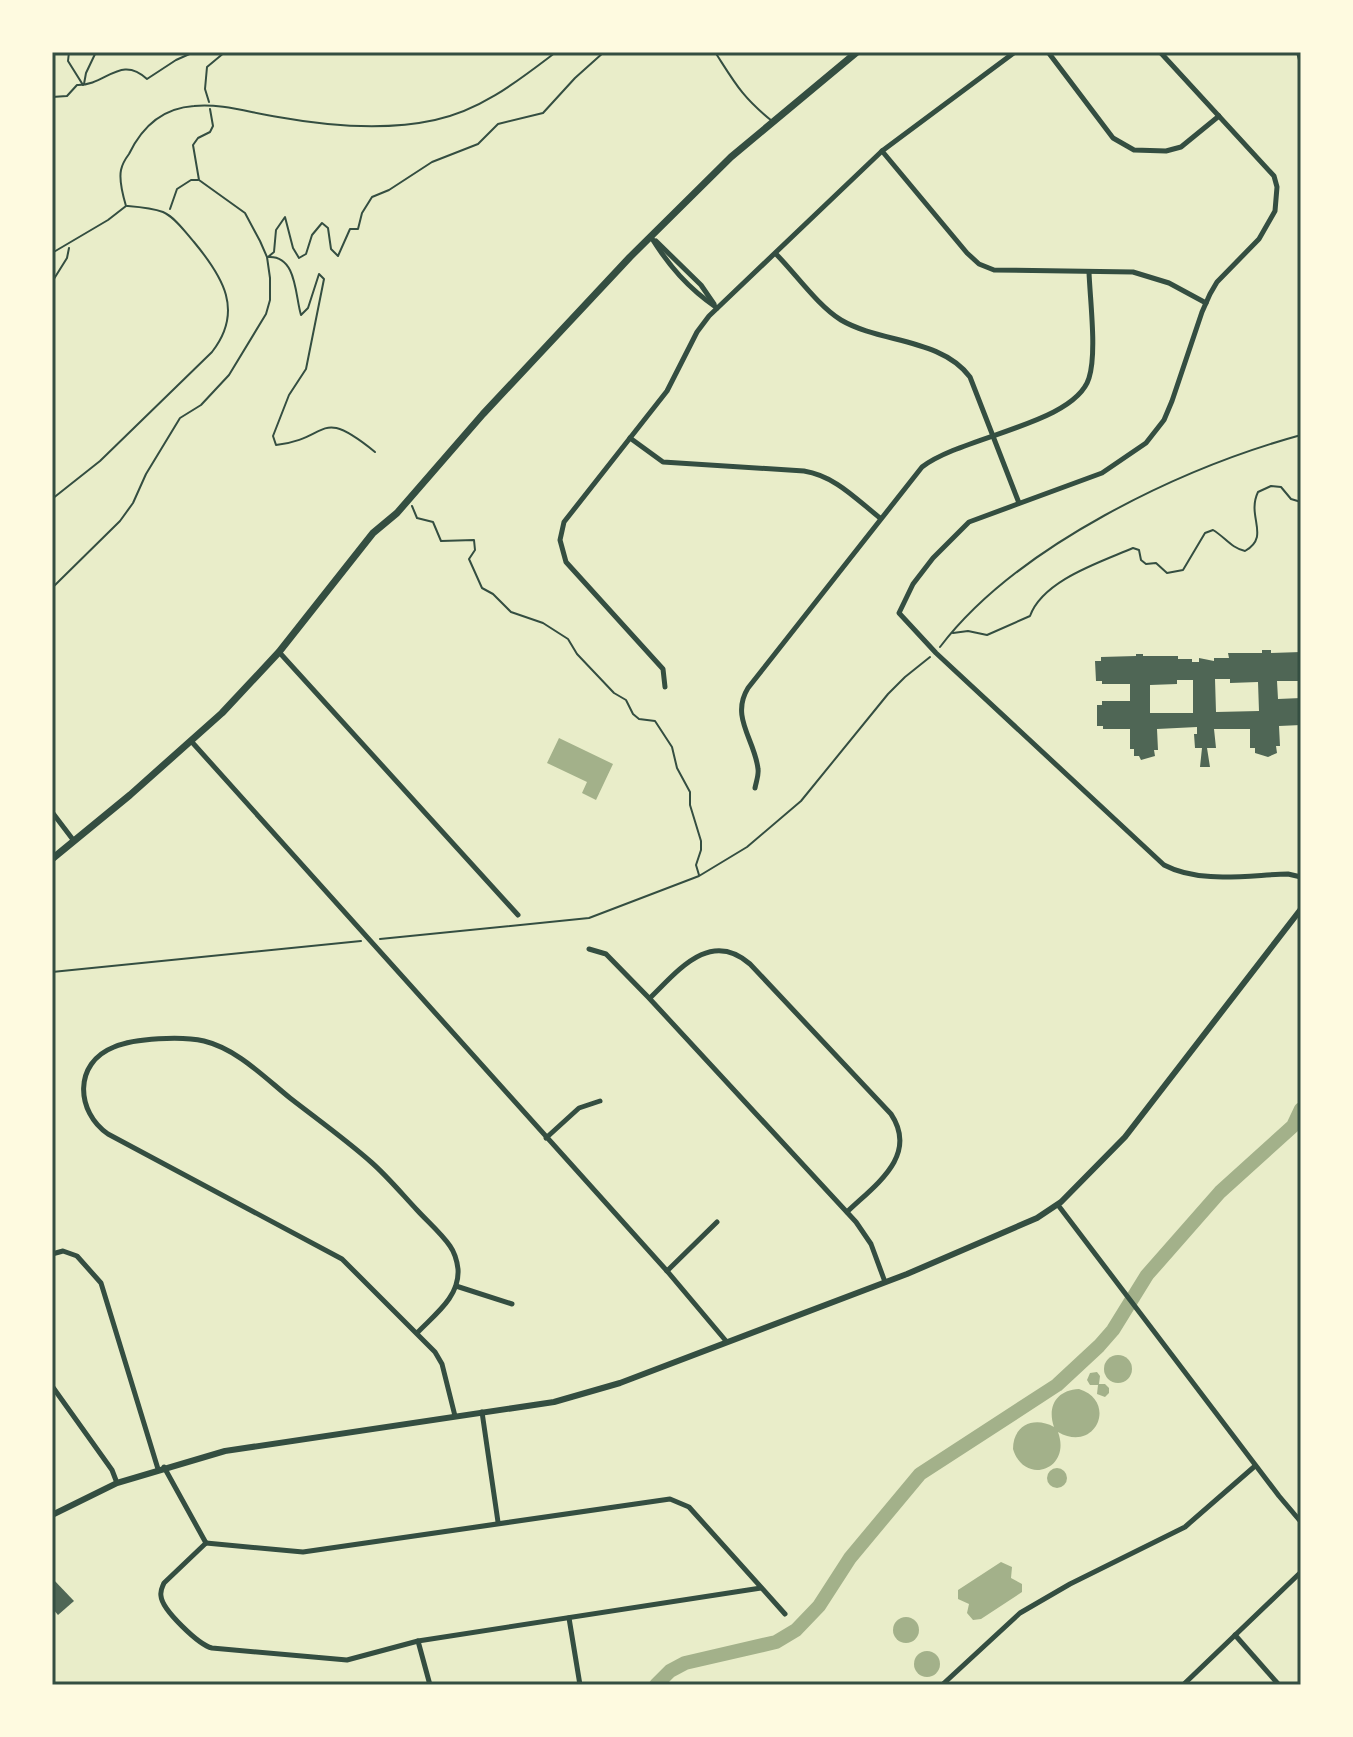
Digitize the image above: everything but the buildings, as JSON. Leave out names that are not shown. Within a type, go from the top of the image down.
[{"type":"main road","points":[[52,859],[222,713],[279,652],[373,533],[651,237],[731,157],[857,52]]},
{"type":"street","points":[[665,687],[663,669],[566,562],[560,546],[564,522],[667,391],[697,332],[717,308],[882,151],[1015,52]]},
{"type":"street","points":[[1048,52],[1113,138],[1134,150],[1166,151],[1181,147],[1219,116]]},
{"type":"street","points":[[1160,52],[1274,176],[1275,211],[1259,239],[1217,282],[1206,303],[1164,420],[1146,443],[1102,473],[969,522],[933,558],[913,584],[899,613],[936,653],[1164,865],[1200,876],[1288,874],[1301,877]]},
{"type":"street","points":[[882,151],[979,264],[994,270],[1133,272],[1151,276],[1206,303]]},
{"type":"street","points":[[651,237],[701,285],[717,308]]},
{"type":"street","points":[[776,254],[841,320],[944,356],[958,364],[970,377],[1019,503]]},
{"type":"street","points":[[755,788],[758,770],[741,717],[743,697],[880,518],[928,462],[993,434],[1051,414],[1068,405],[1085,386],[1092,359],[1089,272]]},
{"type":"street","points":[[630,438],[663,462],[819,474],[840,486],[880,518]]},
{"type":"street","points":[[279,652],[518,915]]},
{"type":"street","points":[[191,741],[667,1271],[726,1341]]},
{"type":"street","points":[[52,812],[74,841]]},
{"type":"street","points":[[52,1515],[117,1483],[225,1451],[554,1402],[620,1383],[885,1282],[1037,1218],[1058,1205],[1125,1137],[1301,909]]},
{"type":"street","points":[[589,949],[606,954],[847,1212],[866,1235],[885,1282]]},
{"type":"street","points":[[649,998],[689,961],[701,954],[721,951],[740,956],[891,1114],[901,1141],[896,1161],[847,1212]]},
{"type":"street","points":[[417,1333],[448,1300],[456,1286],[457,1265],[450,1246],[373,1163],[231,1052],[202,1041],[180,1038],[117,1045],[94,1061],[85,1077],[83,1095],[89,1114],[102,1130],[342,1259],[435,1352],[442,1364],[455,1416]]},
{"type":"street","points":[[546,1138],[579,1108],[600,1101]]},
{"type":"street","points":[[1058,1205],[1255,1466],[1301,1522]]},
{"type":"street","points":[[667,1271],[717,1222]]},
{"type":"street","points":[[52,1254],[63,1251],[77,1256],[101,1283],[161,1468],[206,1543]]},
{"type":"street","points":[[456,1286],[512,1304]]},
{"type":"street","points":[[52,1386],[112,1470],[117,1483]]},
{"type":"street","points":[[482,1412],[498,1522]]},
{"type":"street","points":[[942,1685],[1020,1613],[1070,1584],[1185,1527],[1255,1466]]},
{"type":"street","points":[[761,1588],[418,1641],[347,1660],[207,1647],[198,1642],[163,1604],[161,1595],[164,1583],[206,1543],[303,1552],[665,1498],[675,1499],[689,1507],[785,1614]]},
{"type":"street","points":[[1183,1685],[1301,1572]]},
{"type":"street","points":[[569,1618],[580,1685]]},
{"type":"street","points":[[1235,1635],[1279,1685]]},
{"type":"street","points":[[418,1641],[430,1685]]},
{"type":"lane","points":[[126,206],[121,169],[145,128],[174,109],[210,106],[359,126],[435,120],[470,109],[508,88],[556,52]]},
{"type":"lane","points":[[715,52],[732,82],[749,103],[773,122]]},
{"type":"lane","points":[[52,253],[126,206],[167,213],[219,276],[228,304],[228,323],[212,352],[100,461],[52,499]]},
{"type":"path","points":[[69,52],[68,61],[83,85]]},
{"type":"path","points":[[83,85],[96,52]]},
{"type":"path","points":[[52,97],[67,96],[77,85],[90,86],[129,68],[147,79],[194,52]]},
{"type":"path","points":[[199,180],[193,145],[213,126],[205,89],[207,67],[225,52]]},
{"type":"path","points":[[267,257],[274,252],[276,230],[285,217],[293,248],[299,258],[306,254],[312,235],[322,223],[328,228],[331,249],[338,256],[350,229],[358,229],[361,225],[362,213],[372,197],[389,190],[432,162],[478,144],[498,124],[543,113],[604,52]]},
{"type":"path","points":[[1297,52],[1301,68]]},
{"type":"path","points":[[52,588],[120,521],[180,418],[201,405],[229,375],[266,314],[270,300],[267,257],[245,213],[199,180],[191,180],[177,189],[167,213]]},
{"type":"path","points":[[52,282],[67,258],[70,243]]},
{"type":"path","points":[[267,257],[283,260],[298,295],[301,315],[308,308],[319,274],[324,279],[306,369],[280,416],[273,436],[276,445],[303,438],[324,427],[335,426],[356,436],[375,452]]},
{"type":"path","points":[[52,972],[589,918],[699,876],[747,847],[801,801],[888,694],[936,653],[951,633],[1007,580],[1092,523],[1145,494],[1258,446],[1301,435]]},
{"type":"path","points":[[951,633],[968,631],[987,635],[1030,616],[1035,604],[1057,586],[1097,561],[1133,548],[1139,550],[1141,560],[1146,564],[1156,563],[1167,573],[1183,570],[1205,533],[1213,530],[1231,546],[1245,551],[1254,546],[1258,536],[1253,516],[1253,501],[1258,492],[1271,486],[1281,487],[1291,499],[1301,502]]},
{"type":"path","points":[[407,500],[417,518],[433,522],[441,541],[474,540],[475,550],[469,559],[482,588],[511,612],[543,623],[568,639],[577,654],[614,693],[626,700],[633,714],[639,719],[655,721],[672,747],[677,768],[690,792],[690,805],[701,841],[696,865],[699,876]]},
{"type":"shaded area","points":[[559,738],[613,764],[596,800],[582,793],[587,782],[547,763]]},
{"type":"shaded area","points":[[1118,1355],[1128,1359],[1132,1369],[1128,1379],[1118,1383],[1108,1379],[1104,1369],[1108,1359]]},
{"type":"shaded area","points":[[1097,1372],[1099,1384],[1109,1388],[1105,1397],[1097,1394],[1098,1385],[1090,1385],[1087,1380],[1090,1373]]},
{"type":"shaded area","points":[[1079,1389],[1091,1395],[1098,1404],[1100,1414],[1092,1431],[1071,1437],[1058,1432],[1061,1445],[1053,1464],[1045,1469],[1027,1467],[1013,1449],[1017,1434],[1032,1423],[1054,1427],[1052,1413],[1055,1401],[1064,1393]]},
{"type":"shaded area","points":[[1057,1468],[1064,1471],[1067,1478],[1064,1485],[1057,1488],[1050,1485],[1047,1478],[1050,1471]]},
{"type":"shaded area","points":[[1001,1562],[1012,1567],[1011,1578],[1022,1584],[1022,1592],[981,1619],[973,1620],[967,1613],[969,1604],[958,1599],[958,1590]]},
{"type":"shaded area","points":[[906,1617],[915,1621],[919,1630],[915,1639],[906,1643],[897,1639],[893,1630],[897,1621]]},
{"type":"shaded area","points":[[927,1651],[936,1655],[940,1664],[936,1673],[927,1677],[918,1673],[914,1664],[918,1655]]},
{"type":"waterway","points":[[656,1685],[670,1671],[685,1663],[776,1642],[796,1630],[819,1606],[850,1558],[920,1474],[1057,1385],[1099,1346],[1113,1330],[1147,1275],[1220,1192],[1293,1126],[1301,1109]]}]
